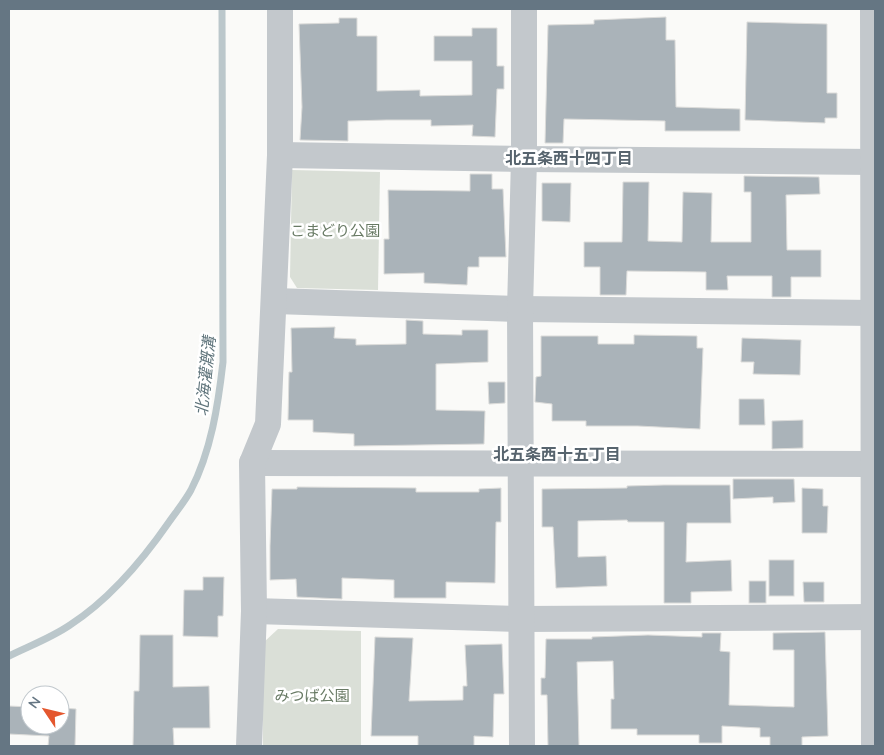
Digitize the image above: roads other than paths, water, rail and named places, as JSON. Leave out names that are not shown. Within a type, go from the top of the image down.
[{"type":"street","points":[[249,746],[254,611],[252,463],[268,424],[275,302],[280,155],[280,9]]},
{"type":"street","points":[[522,746],[520,309],[524,159],[524,9]]},
{"type":"street","points":[[875,12],[875,746]]},
{"type":"street","points":[[280,155],[875,162]]},
{"type":"street","points":[[275,302],[520,309],[875,313]]},
{"type":"street","points":[[252,463],[875,464]]},
{"type":"street","points":[[254,611],[521,619],[875,617]]},
{"type":"waterway","name":"北海灌漑溝","points":[[9,656],[63,630],[85,615],[112,591],[148,551],[183,502],[191,490],[204,460],[216,412],[223,362],[222,9]]},
{"type":"district","name":"北五条西十四丁目","points":[[569,158]]},
{"type":"district","name":"北五条西十五丁目","points":[[557,454]]},
{"type":"park label","name":"こまどり公園","points":[[335,230]]},
{"type":"park label","name":"みつば公園","points":[[312,695]]}]
